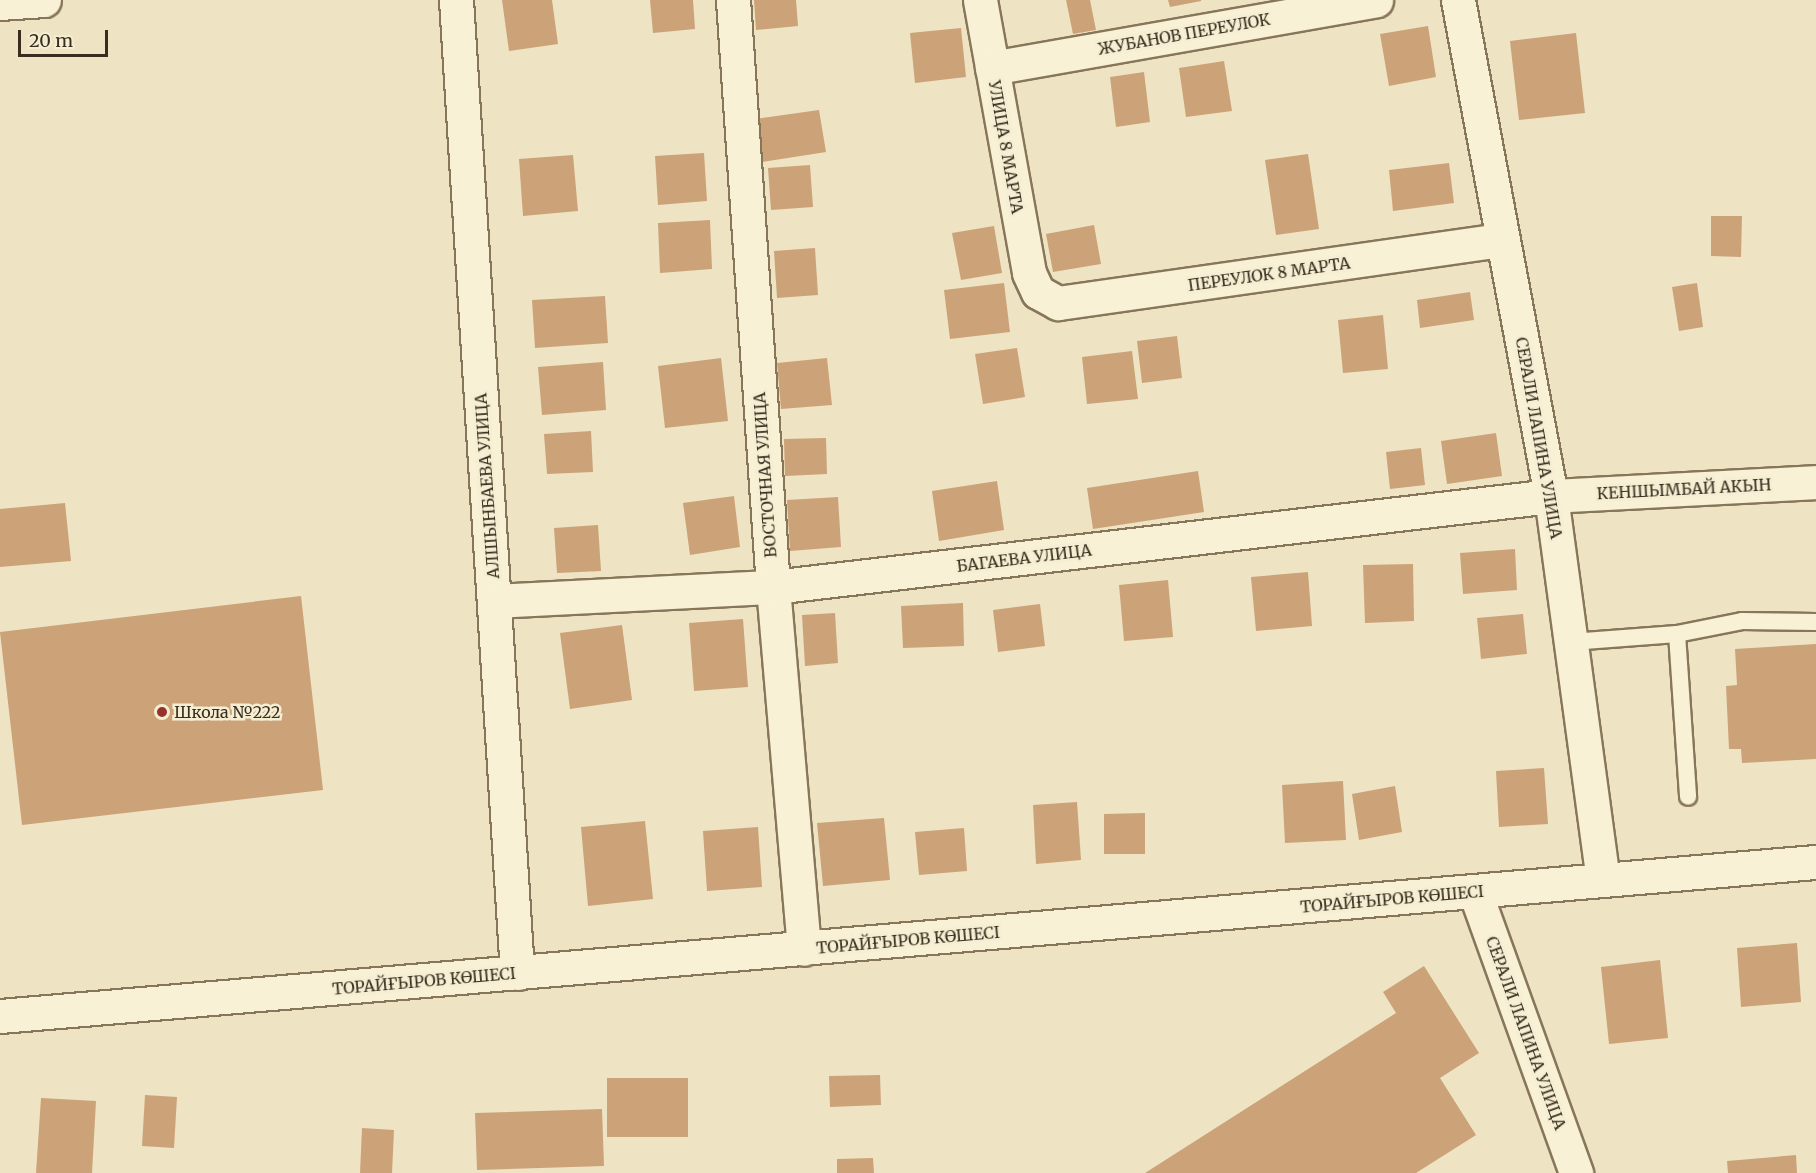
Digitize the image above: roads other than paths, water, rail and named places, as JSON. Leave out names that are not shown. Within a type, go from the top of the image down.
[{"type":"street","points":[[0,3],[44,0]]},
{"type":"street","name":"АЛШЫНБАЕВА УЛИЦА","points":[[456,0],[517,973]]},
{"type":"street","name":"ВОСТОЧНАЯ УЛИЦА","points":[[733,0],[773,587],[804,949]]},
{"type":"street","name":"УЛИЦА 8 МАРТА","points":[[980,0],[1029,273],[1038,292]]},
{"type":"street","name":"ЖУБАНОВ ПЕРЕУЛОК","points":[[992,68],[1376,0]]},
{"type":"street","name":"СЕРАЛИ ЛАПИНА УЛИЦА","points":[[1458,0],[1551,496],[1603,879]]},
{"type":"street","name":"ПЕРЕУЛОК 8 МАРТА","points":[[1038,292],[1058,303],[1503,240]]},
{"type":"street","name":"КЕНШЫМБАЙ АКЫН","points":[[1551,496],[1816,482]]},
{"type":"street","name":"БАГАЕВА УЛИЦА","points":[[495,601],[773,587],[1551,496]]},
{"type":"street","name":"ТОРАЙҒЫРОВ КӨШЕСІ","points":[[0,1016],[1816,862]]},
{"type":"street","name":"СЕРАЛИ ЛАПИНА УЛИЦА","points":[[1475,892],[1576,1173]]},
{"type":"lane","points":[[1571,642],[1677,634],[1742,621],[1816,622]]},
{"type":"lane","points":[[1677,634],[1688,796]]},
{"type":"place","name":"Школа №222","points":[[162,712]]}]
